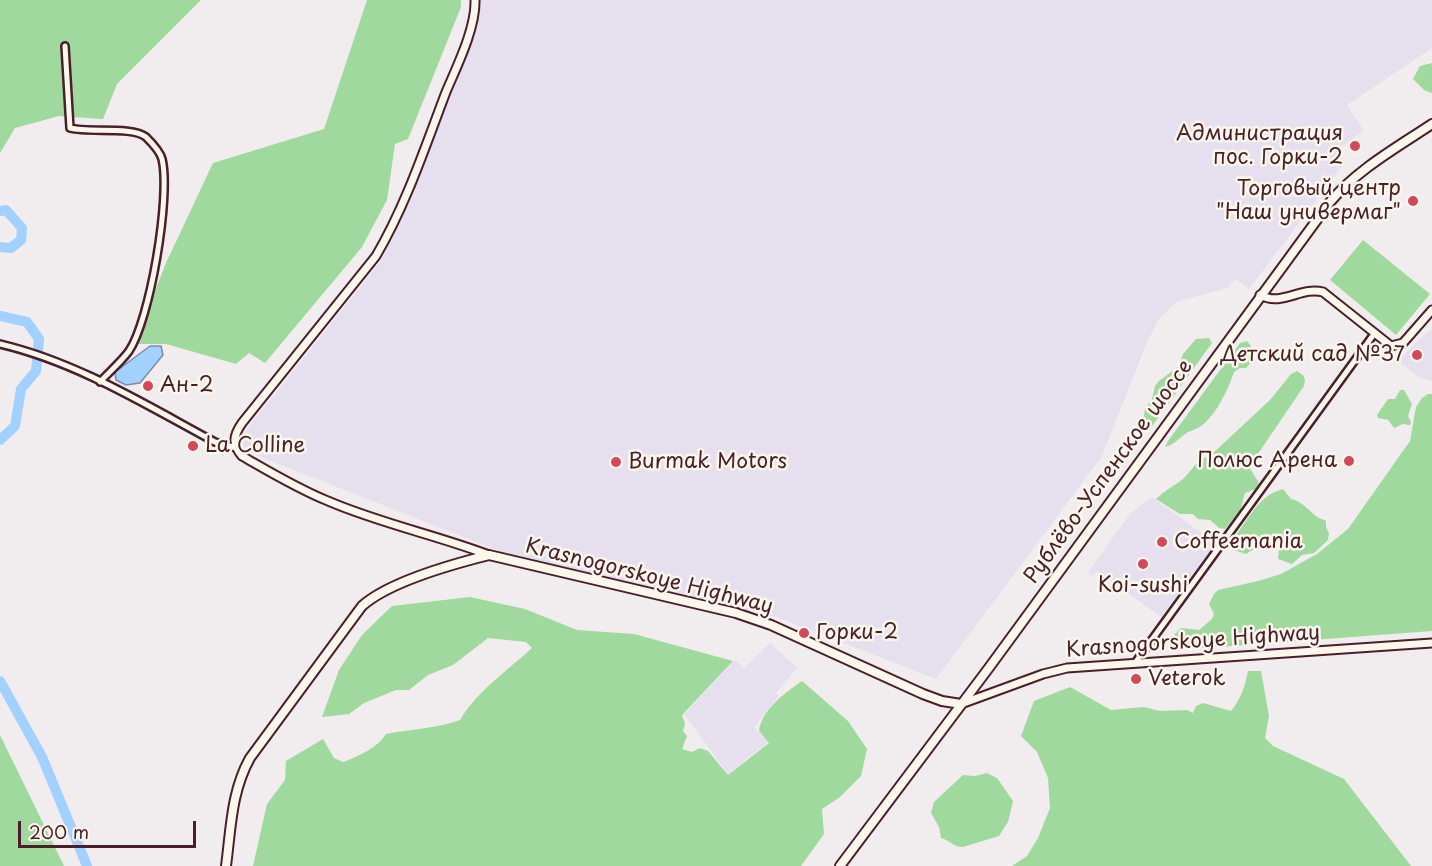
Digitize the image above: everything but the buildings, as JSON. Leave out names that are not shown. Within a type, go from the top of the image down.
[{"type":"main road","name":"Рублёво-Успенское шоссе","points":[[840,866],[1319,215],[1341,189],[1370,165],[1432,124]]},
{"type":"main road","name":"Krasnogorskoye Highway","points":[[226,866],[233,807],[243,771],[250,758],[362,606],[387,589],[489,555],[736,613],[771,625],[922,694],[942,701],[961,704]]},
{"type":"street","points":[[475,0],[475,9],[465,45],[415,172],[384,242],[376,256],[236,432],[234,440],[242,456],[302,490],[329,502],[444,538],[489,555]]},
{"type":"street","points":[[65,46],[70,128],[139,133],[154,145],[161,156],[164,170],[164,193],[154,276],[142,318],[129,351],[100,381]]},
{"type":"street","points":[[1260,295],[1276,300],[1304,292],[1316,290],[1323,292],[1391,346],[1403,343],[1432,310]]},
{"type":"street","points":[[1135,663],[1374,334]]},
{"type":"street","points":[[0,344],[50,358],[100,381],[215,442],[236,448]]},
{"type":"street","name":"Krasnogorskoye Highway","points":[[961,704],[1035,676],[1067,668],[1432,643]]},
{"type":"shaded area","points":[[479,0],[1432,0],[1432,48],[1347,105],[1364,131],[1337,149],[1345,162],[1249,289],[1235,279],[1227,288],[1176,302],[1159,319],[1147,342],[1102,456],[936,679],[777,617],[512,556],[246,451],[241,443],[244,433],[381,261],[439,125],[478,17]]},
{"type":"shaded area","name":"Детский сад №37","points":[[1432,328],[1432,381],[1420,378],[1398,360]]},
{"type":"shaded area","points":[[1152,497],[1215,543],[1161,617],[1097,571],[1093,576],[1088,572],[1130,514]]},
{"type":"shaded area","points":[[770,643],[797,668],[776,693],[779,696],[754,727],[768,742],[728,774],[684,714],[735,660],[744,668]]},
{"type":"green space","points":[[0,0],[201,0],[117,84],[103,119],[59,116],[15,128],[0,153]]},
{"type":"green space","points":[[367,0],[461,0],[461,7],[408,139],[395,144],[387,200],[362,247],[265,363],[249,353],[236,364],[166,344],[134,344],[166,263],[213,163],[324,129]]},
{"type":"green space","points":[[1432,63],[1432,93],[1424,90],[1413,79],[1420,66]]},
{"type":"green space","points":[[1363,240],[1430,294],[1396,335],[1330,280]]},
{"type":"green space","points":[[1209,338],[1212,343],[1150,429],[1145,427],[1143,421],[1145,409],[1152,399],[1155,386],[1179,366],[1183,354],[1196,339]]},
{"type":"green space","points":[[1247,341],[1253,351],[1251,362],[1246,368],[1240,368],[1234,372],[1210,418],[1198,428],[1165,447],[1240,343]]},
{"type":"green space","points":[[1297,371],[1303,375],[1304,386],[1249,467],[1259,483],[1256,489],[1245,493],[1240,511],[1225,529],[1219,528],[1210,520],[1198,519],[1193,514],[1180,514],[1156,499],[1183,479],[1197,463],[1211,455],[1270,400],[1291,374]]},
{"type":"green space","points":[[1400,390],[1404,390],[1412,404],[1408,416],[1411,422],[1410,425],[1403,424],[1394,428],[1388,420],[1378,418],[1377,415],[1388,399],[1395,399]]},
{"type":"green space","points":[[1428,394],[1432,394],[1432,631],[1180,650],[1169,646],[1169,640],[1181,628],[1199,630],[1212,619],[1214,614],[1209,604],[1218,590],[1281,574],[1317,554],[1348,529],[1410,441],[1416,407]]},
{"type":"green space","points":[[1283,489],[1291,499],[1326,521],[1328,540],[1314,553],[1302,555],[1292,564],[1278,559],[1279,546],[1274,542],[1262,549],[1257,547],[1246,554],[1237,551],[1235,540],[1237,534],[1251,513],[1268,496]]},
{"type":"green space","points":[[470,597],[525,609],[577,630],[634,634],[733,661],[682,715],[685,724],[683,731],[687,736],[682,749],[692,752],[700,748],[708,751],[728,775],[769,743],[759,731],[761,723],[775,702],[802,681],[848,721],[867,749],[861,776],[840,797],[822,809],[824,834],[801,866],[253,866],[267,804],[285,780],[286,761],[323,739],[334,758],[343,762],[373,747],[386,734],[460,720],[484,690],[532,648],[526,642],[488,638],[453,665],[428,675],[409,690],[396,690],[364,703],[349,714],[322,717],[339,670],[362,635],[392,606]]},
{"type":"green space","points":[[1248,671],[1261,671],[1269,716],[1265,738],[1273,746],[1344,779],[1411,866],[1012,866],[1027,856],[1038,838],[1050,808],[1048,778],[1037,752],[1021,736],[1034,701],[1070,687],[1111,710],[1144,707],[1160,711],[1187,710],[1193,713],[1196,706],[1203,703],[1231,711],[1242,692]]},
{"type":"green space","points":[[0,735],[64,866],[0,866]]},
{"type":"green space","points":[[987,773],[997,778],[1013,801],[1008,822],[999,836],[963,847],[941,838],[939,827],[931,813],[934,802],[963,775],[975,776]]},
{"type":"water","points":[[150,346],[161,346],[163,355],[140,383],[126,385],[116,380],[115,372]]},
{"type":"waterway","points":[[0,211],[6,210],[22,228],[21,240],[11,248],[0,247]]},
{"type":"waterway","points":[[0,316],[27,322],[39,339],[36,371],[21,389],[15,426],[0,440]]},
{"type":"waterway","points":[[0,681],[42,757],[87,866]]},
{"type":"place","name":"Администрация пос. Горки-2","points":[[1355,146]]},
{"type":"place","name":"Торговый центр \"Наш универмаг\"","points":[[1413,201]]},
{"type":"place","name":"Детский сад №37","points":[[1417,355]]},
{"type":"place","name":"Ан-2","points":[[148,386]]},
{"type":"place","name":"La Colline","points":[[193,446]]},
{"type":"place","name":"Полюс Арена","points":[[1349,461]]},
{"type":"place","name":"Burmak Motors","points":[[616,462]]},
{"type":"place","name":"Coffeemania","points":[[1162,542]]},
{"type":"place","name":"Koi-sushi","points":[[1143,564]]},
{"type":"place","name":"Горки-2","points":[[804,633]]},
{"type":"place","name":"Veterok","points":[[1136,679]]}]
